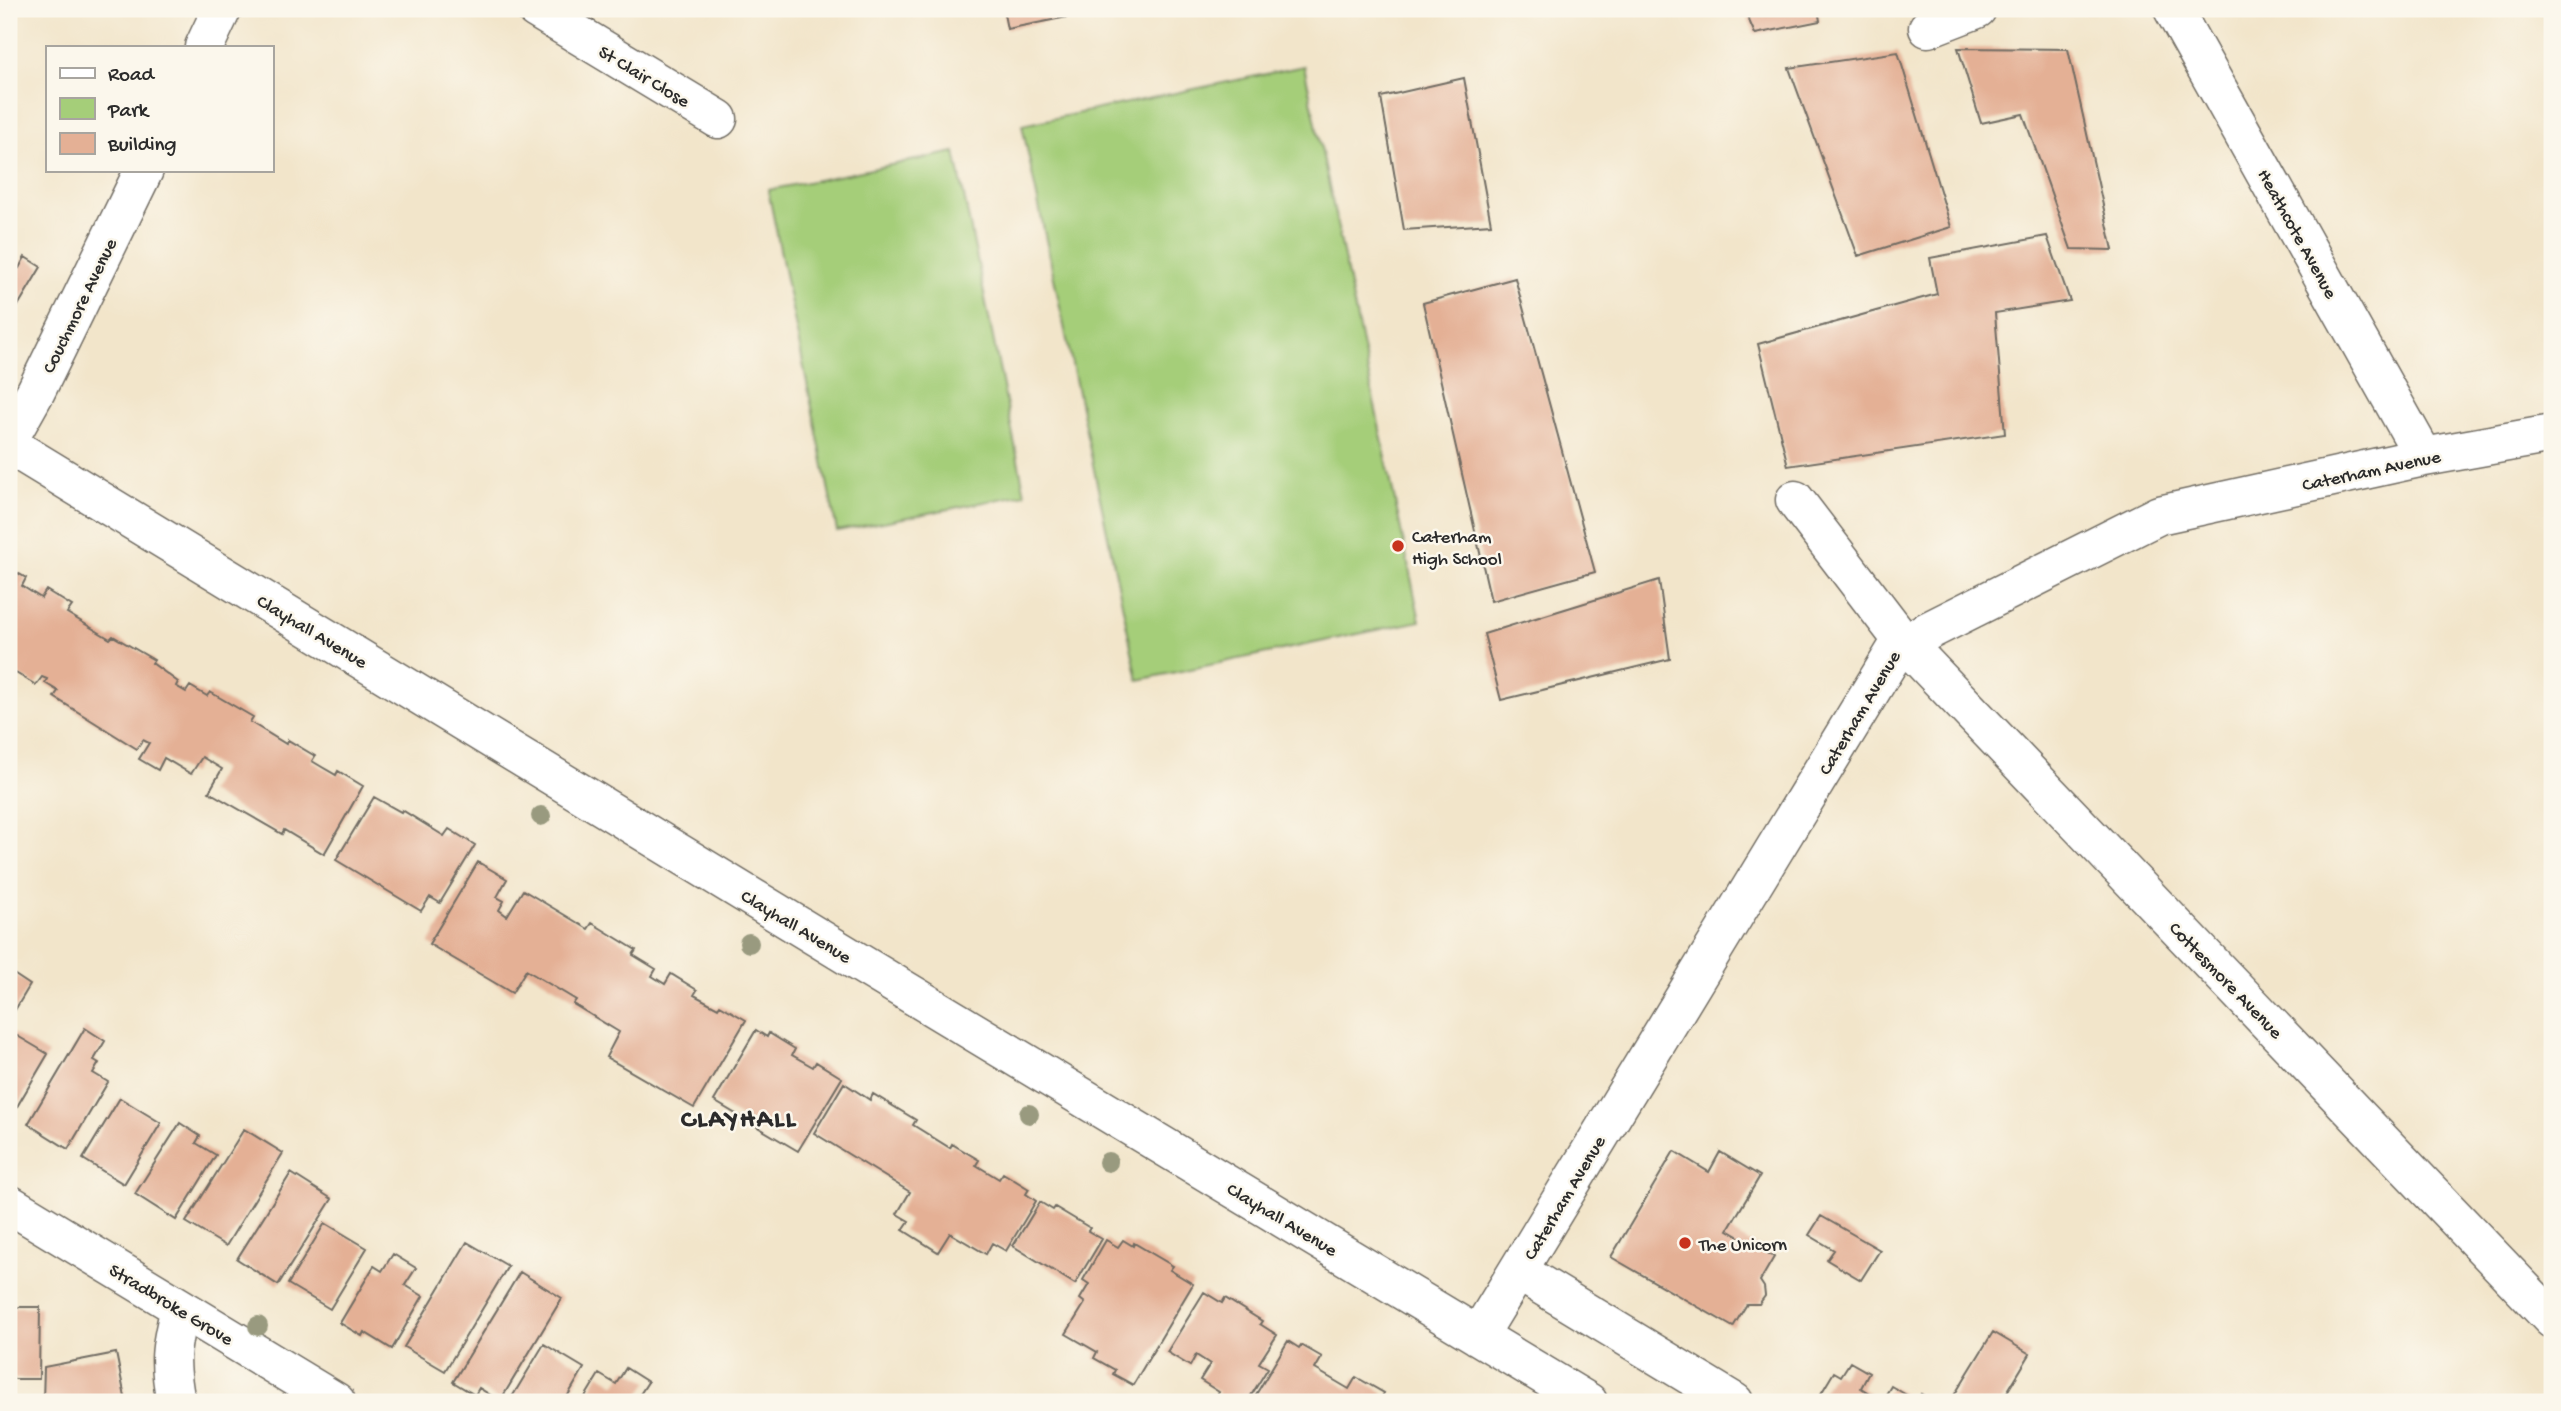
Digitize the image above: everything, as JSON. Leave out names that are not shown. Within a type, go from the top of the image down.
[{"type":"street","points":[[204,46],[222,9]]},
{"type":"street","name":"St Clair Close","points":[[536,9],[718,119]]},
{"type":"street","points":[[1927,27],[1977,9]]},
{"type":"street","name":"Heathcote Avenue","points":[[2173,9],[2424,457]]},
{"type":"street","name":"Couchmore Avenue","points":[[9,439],[36,391],[143,172]]},
{"type":"street","name":"Caterham Avenue","points":[[1478,1336],[1902,640],[1916,637],[2160,515],[2424,457],[2552,434]]},
{"type":"street","name":"Clayhall Avenue","points":[[9,445],[853,960],[1588,1402]]},
{"type":"street","name":"Cottesmore Avenue","points":[[1795,500],[1902,640],[2552,1319]]},
{"type":"street","name":"Stradbroke Grove","points":[[9,1204],[335,1402]]},
{"type":"street","points":[[1518,1271],[1734,1402]]},
{"type":"street","points":[[176,1402],[170,1369],[171,1343],[180,1308]]},
{"type":"green space","points":[[1304,66],[1420,621],[1138,680],[1022,125]]},
{"type":"green space","points":[[955,152],[1025,494],[837,531],[768,190]]},
{"type":"building","points":[[1003,9],[1103,9],[1103,10],[1007,29]]},
{"type":"building","points":[[1744,9],[1818,9],[1820,21],[1755,34]]},
{"type":"building","points":[[1958,48],[2068,49],[2113,250],[2071,249],[2023,114],[1981,123]]},
{"type":"building","points":[[1898,52],[1951,227],[1858,256],[1789,68]]},
{"type":"building","points":[[1464,78],[1491,224],[1404,230],[1381,97]]},
{"type":"building","points":[[2047,236],[2070,301],[1995,313],[2005,434],[1788,466],[1758,344],[1937,294],[1930,258]]},
{"type":"building","points":[[25,257],[41,267],[16,309],[9,304],[9,262],[19,268]]},
{"type":"building","points":[[1515,278],[1595,572],[1491,601],[1423,303]]},
{"type":"building","points":[[9,568],[26,578],[22,586],[41,598],[46,590],[72,606],[67,613],[110,639],[113,636],[154,660],[152,663],[178,682],[176,686],[186,692],[190,686],[207,696],[210,692],[253,717],[250,722],[286,744],[288,740],[315,756],[312,761],[336,775],[338,771],[363,786],[324,854],[284,830],[282,834],[209,792],[222,769],[202,757],[191,774],[164,758],[158,770],[139,759],[149,743],[143,740],[137,749],[54,697],[58,691],[45,683],[47,679],[42,677],[36,685],[9,669]]},
{"type":"building","points":[[1659,580],[1670,659],[1501,700],[1484,634]]},
{"type":"building","points":[[374,797],[401,812],[402,810],[444,836],[449,829],[475,845],[440,903],[430,897],[421,911],[336,860]]},
{"type":"building","points":[[478,862],[507,879],[497,897],[504,901],[499,910],[507,916],[523,890],[588,929],[592,923],[636,950],[633,955],[656,969],[652,976],[665,984],[671,974],[697,990],[694,995],[718,1008],[720,1005],[746,1020],[694,1108],[606,1057],[619,1032],[573,1004],[576,1000],[526,970],[512,993],[429,944]]},
{"type":"building","points":[[9,971],[30,985],[9,1020]]},
{"type":"building","points":[[85,1028],[105,1041],[94,1060],[99,1063],[93,1073],[108,1082],[68,1149],[28,1124]]},
{"type":"building","points":[[756,1030],[767,1037],[769,1033],[795,1049],[792,1055],[813,1067],[816,1062],[842,1078],[798,1151],[714,1101]]},
{"type":"building","points":[[9,1031],[48,1054],[12,1115],[9,1113]]},
{"type":"building","points":[[844,1083],[870,1100],[873,1094],[916,1120],[913,1125],[950,1148],[952,1144],[979,1160],[976,1165],[999,1179],[1003,1173],[1029,1189],[1026,1194],[1036,1201],[1006,1251],[992,1243],[986,1254],[950,1233],[938,1252],[903,1230],[909,1221],[897,1214],[910,1192],[814,1133]]},
{"type":"building","points":[[120,1098],[161,1123],[124,1184],[83,1159]]},
{"type":"building","points":[[180,1123],[200,1136],[196,1143],[216,1155],[176,1220],[135,1194]]},
{"type":"building","points":[[244,1129],[283,1153],[226,1246],[186,1222]]},
{"type":"building","name":"The Unicorn","points":[[1674,1151],[1709,1172],[1720,1152],[1760,1176],[1728,1230],[1774,1257],[1760,1281],[1765,1296],[1759,1304],[1747,1304],[1733,1327],[1611,1257]]},
{"type":"building","points":[[291,1173],[332,1199],[278,1285],[237,1259]]},
{"type":"building","points":[[1040,1202],[1053,1210],[1055,1207],[1090,1228],[1088,1231],[1102,1239],[1075,1284],[1013,1246]]},
{"type":"building","points":[[1821,1216],[1880,1250],[1861,1280],[1827,1260],[1834,1250],[1809,1235]]},
{"type":"building","points":[[325,1223],[367,1248],[330,1309],[288,1284]]},
{"type":"building","points":[[1106,1240],[1118,1247],[1123,1240],[1133,1246],[1134,1243],[1173,1266],[1170,1270],[1193,1284],[1133,1385],[1113,1374],[1115,1370],[1094,1358],[1097,1352],[1066,1334],[1085,1303],[1080,1299],[1089,1284],[1083,1280]]},
{"type":"building","points":[[467,1242],[508,1266],[445,1371],[404,1347]]},
{"type":"building","points":[[393,1254],[416,1268],[405,1285],[423,1296],[392,1349],[364,1332],[362,1336],[340,1323],[374,1266],[382,1271]]},
{"type":"building","points":[[520,1272],[562,1298],[500,1401],[479,1388],[475,1395],[453,1382]]},
{"type":"building","points":[[1204,1292],[1222,1303],[1225,1298],[1262,1321],[1260,1324],[1277,1335],[1259,1363],[1268,1368],[1247,1402],[1228,1402],[1217,1396],[1219,1392],[1200,1380],[1210,1364],[1196,1355],[1190,1366],[1167,1352]]},
{"type":"building","points":[[9,1307],[40,1307],[39,1379],[9,1379]]},
{"type":"building","points":[[1993,1332],[2030,1354],[2001,1402],[1950,1402]]},
{"type":"building","points":[[1288,1341],[1322,1357],[1315,1369],[1349,1389],[1356,1377],[1384,1393],[1379,1402],[1266,1402],[1255,1396]]},
{"type":"building","points":[[544,1344],[584,1368],[564,1402],[509,1402]]},
{"type":"building","points":[[116,1353],[126,1402],[43,1402],[44,1367]]},
{"type":"building","points":[[1850,1362],[1869,1373],[1861,1388],[1882,1401],[1891,1386],[1917,1401],[1921,1394],[1934,1402],[1816,1402],[1834,1372],[1841,1376]]},
{"type":"building","points":[[626,1368],[648,1382],[635,1402],[582,1402],[599,1374],[616,1384]]},
{"type":"place","name":"Caterham High School","points":[[1398,546]]},
{"type":"place","name":"The Unicorn","points":[[1685,1243]]},
{"type":"district","name":"CLAYHALL","points":[[739,1117]]}]
